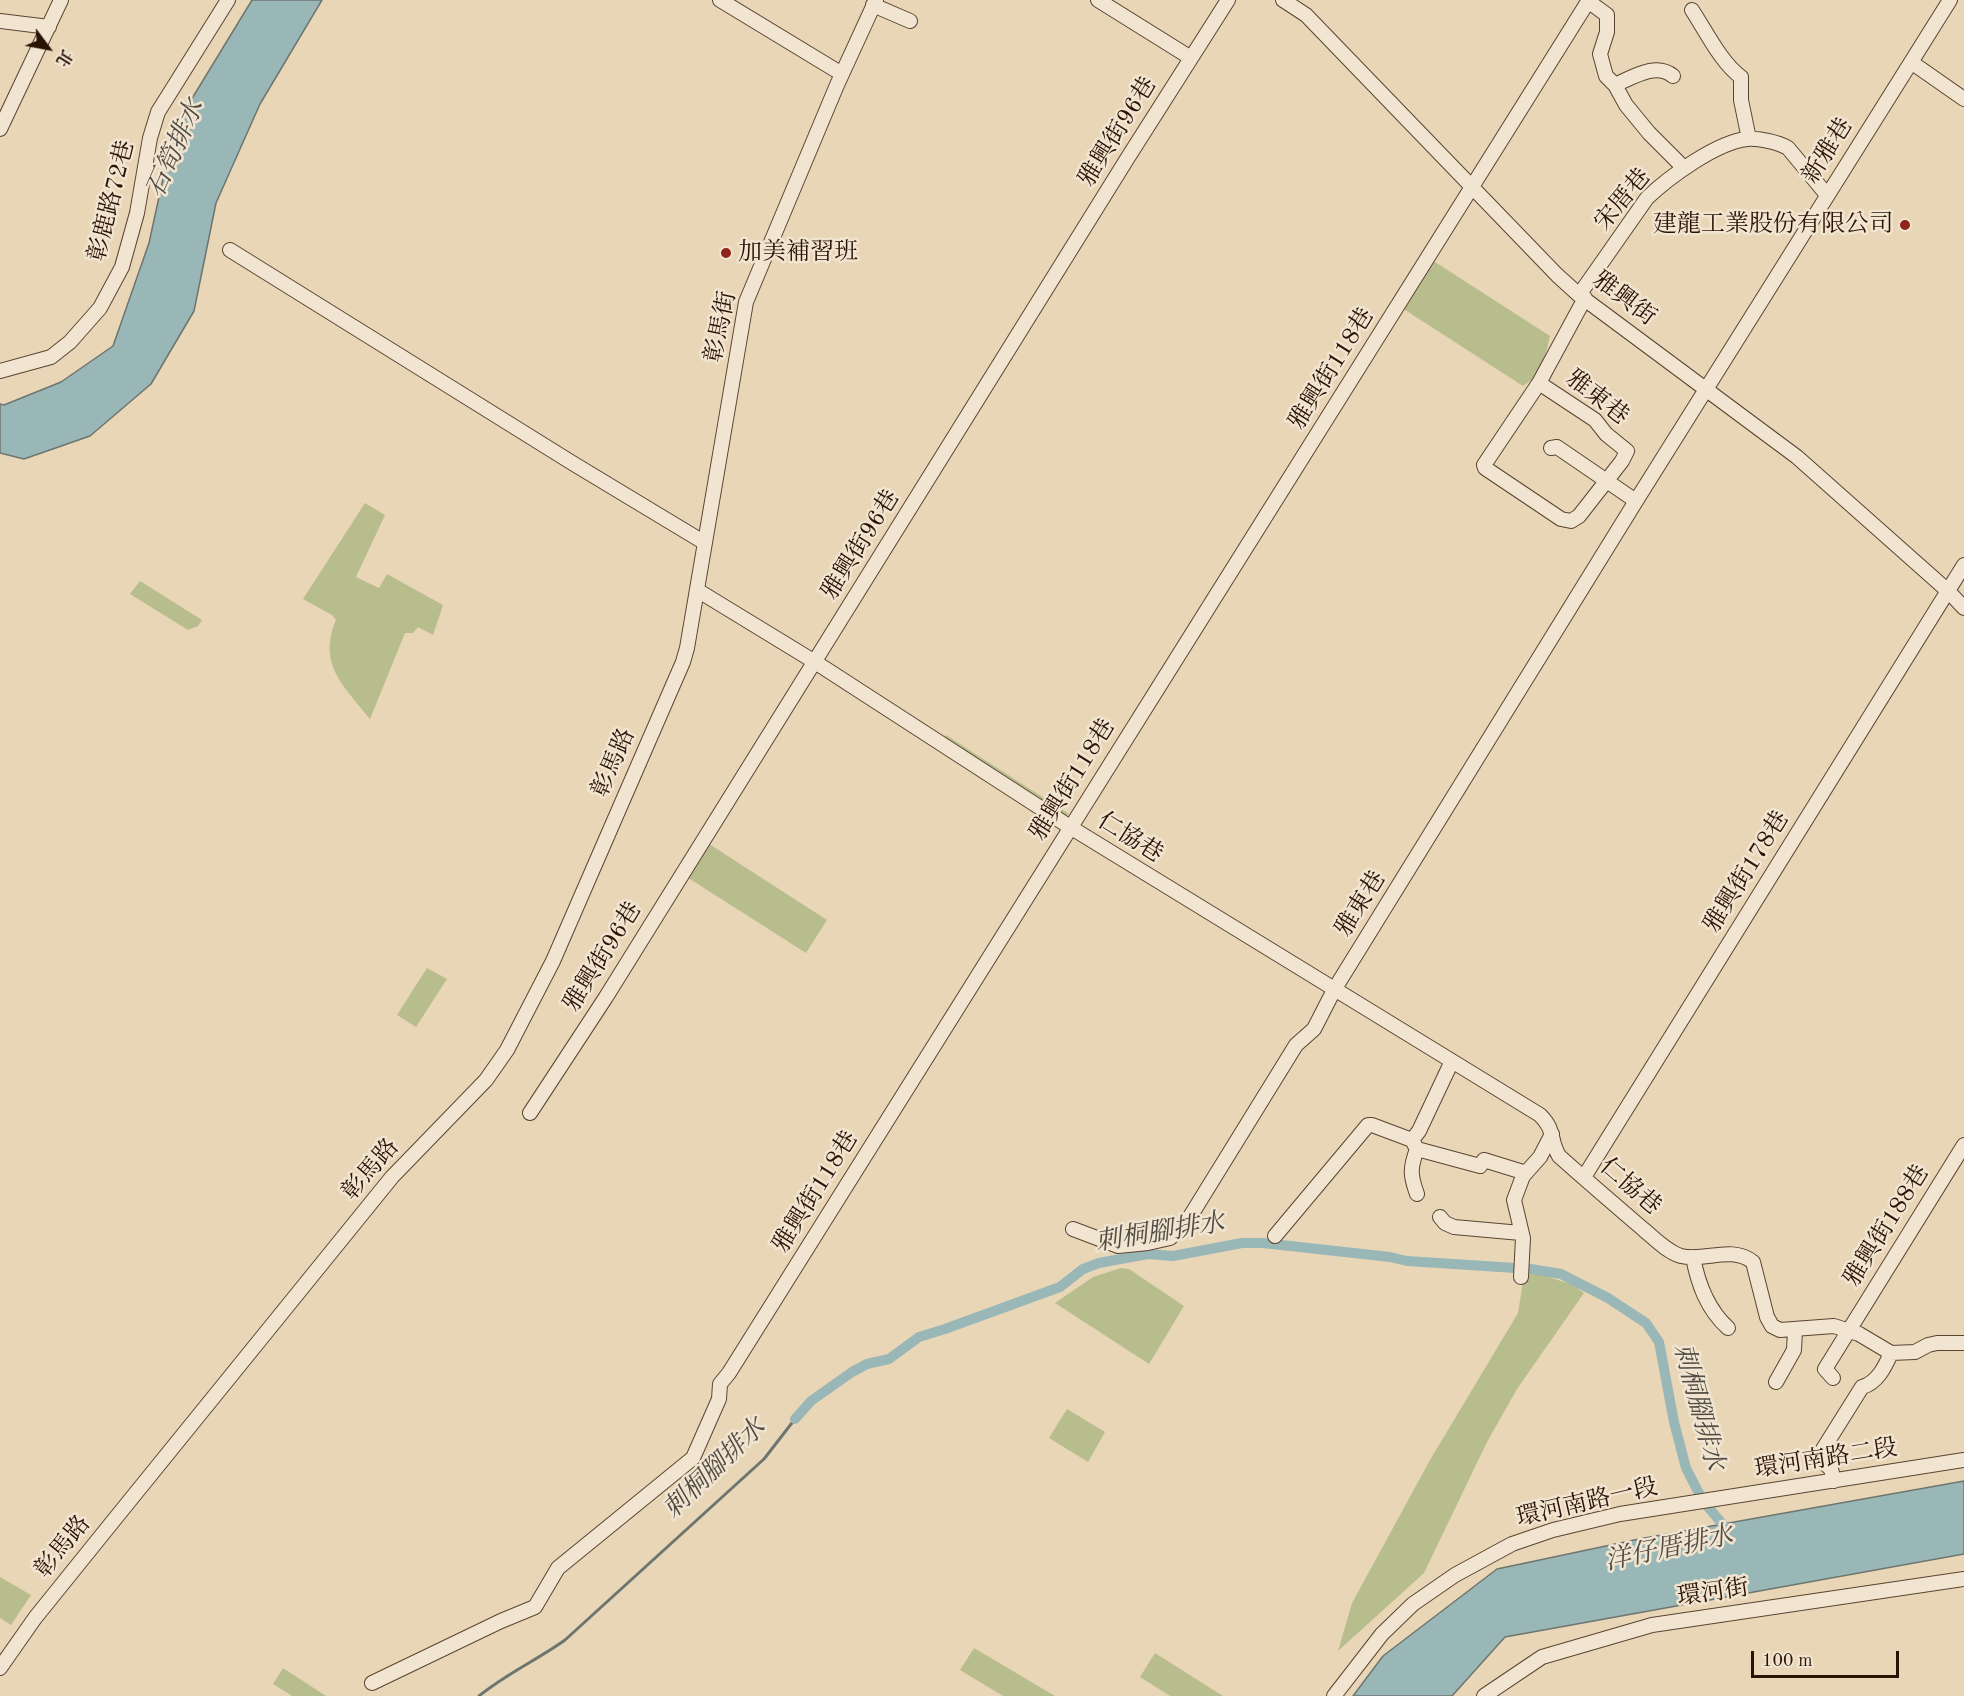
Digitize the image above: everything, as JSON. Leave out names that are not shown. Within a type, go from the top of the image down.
[{"type":"street","points":[[0,129],[61,0]]},
{"type":"street","name":"彰鹿路72巷","points":[[0,370],[51,357],[70,342],[100,308],[122,267],[137,213],[150,138],[158,112],[228,0]]},
{"type":"street","points":[[720,0],[842,74]]},
{"type":"street","points":[[1098,0],[1191,58]]},
{"type":"street","name":"雅興街96巷","points":[[530,1113],[606,997],[1228,0]]},
{"type":"street","name":"雅興街","points":[[1283,0],[1306,15],[1557,274],[1582,296],[1797,457],[1948,591],[1964,608]]},
{"type":"street","name":"新雅巷","points":[[1707,388],[1950,0]]},
{"type":"street","points":[[1588,1],[1606,15],[1607,32],[1600,54],[1606,76],[1616,86],[1626,105],[1649,133],[1684,168]]},
{"type":"street","name":"雅興街118巷","points":[[372,1683],[501,1621],[536,1607],[558,1568],[693,1458],[718,1399],[720,1384],[1588,1]]},
{"type":"street","points":[[874,2],[910,21]]},
{"type":"street","name":"彰馬街","points":[[687,648],[746,302],[874,2]]},
{"type":"street","points":[[1692,9],[1725,61],[1742,77],[1741,100],[1749,139]]},
{"type":"street","points":[[0,21],[49,27]]},
{"type":"street","points":[[1911,62],[1964,99]]},
{"type":"street","points":[[1616,86],[1656,69],[1673,75]]},
{"type":"street","name":"宋厝巷","points":[[1582,296],[1647,198],[1660,185],[1684,168],[1720,147],[1749,139],[1782,145],[1788,148],[1827,195]]},
{"type":"street","points":[[230,250],[705,543]]},
{"type":"street","name":"雅東巷","points":[[1539,383],[1595,420],[1606,434],[1627,451],[1622,461],[1575,520],[1561,519],[1485,468],[1484,465],[1539,383],[1582,296]]},
{"type":"street","name":"雅東巷","points":[[1073,1229],[1118,1246],[1170,1238],[1188,1220],[1296,1045],[1314,1029],[1334,990],[1707,388]]},
{"type":"street","points":[[1551,448],[1557,447],[1636,501]]},
{"type":"street","name":"雅興街178巷","points":[[1584,1177],[1964,565]]},
{"type":"street","name":"仁協巷","points":[[697,590],[1070,827],[1540,1115],[1549,1124],[1554,1147],[1559,1156],[1660,1244],[1679,1256],[1731,1254],[1747,1257],[1753,1262],[1767,1317],[1772,1326],[1780,1330],[1834,1326],[1859,1334],[1891,1353]]},
{"type":"street","name":"彰馬路","points":[[0,1668],[35,1618],[392,1177],[486,1080],[507,1050],[553,961],[687,648]]},
{"type":"street","points":[[1417,1194],[1411,1176],[1414,1145],[1452,1062]]},
{"type":"street","points":[[1275,1236],[1368,1125],[1449,1159],[1480,1166],[1484,1160],[1526,1173]]},
{"type":"street","points":[[1521,1277],[1523,1239],[1514,1200],[1526,1173],[1540,1157],[1552,1134]]},
{"type":"street","name":"雅興街188巷","points":[[1833,1378],[1825,1369],[1964,1145]]},
{"type":"street","points":[[1440,1217],[1445,1223],[1454,1227],[1521,1233]]},
{"type":"street","points":[[1693,1257],[1706,1300],[1716,1317],[1728,1328]]},
{"type":"street","points":[[1776,1382],[1794,1350],[1795,1330]]},
{"type":"street","points":[[1834,1481],[1831,1469],[1819,1458],[1820,1454],[1862,1387],[1870,1385],[1885,1367],[1891,1353],[1915,1352],[1936,1343],[1964,1343]]},
{"type":"street","name":"環河南路二段","points":[[1695,1502],[1964,1460]]},
{"type":"street","name":"環河南路一段","points":[[1334,1696],[1382,1634],[1413,1604],[1482,1558],[1512,1544],[1553,1530],[1620,1514],[1695,1502]]},
{"type":"street","name":"環河街","points":[[1484,1696],[1542,1657],[1652,1625],[1964,1579]]},
{"type":"green space","points":[[1432,260],[1550,336],[1541,373],[1523,386],[1402,308]]},
{"type":"green space","points":[[365,503],[385,515],[356,577],[379,588],[387,574],[443,605],[433,635],[418,627],[413,633],[405,633],[370,719],[336,674],[330,649],[336,620],[332,615],[303,599]]},
{"type":"green space","points":[[140,581],[202,620],[198,626],[188,630],[130,594]]},
{"type":"green space","points":[[946,735],[1069,814],[1063,819],[942,741]]},
{"type":"green space","points":[[703,840],[827,920],[806,953],[682,874]]},
{"type":"green space","points":[[427,968],[447,979],[416,1027],[397,1015]]},
{"type":"green space","points":[[1121,1268],[1129,1269],[1184,1306],[1149,1364],[1055,1303],[1093,1277]]},
{"type":"green space","points":[[1525,1269],[1573,1285],[1584,1293],[1517,1389],[1487,1442],[1424,1573],[1338,1651],[1352,1603],[1430,1460],[1518,1313]]},
{"type":"green space","points":[[1067,1409],[1105,1432],[1088,1462],[1049,1438]]},
{"type":"green space","points":[[0,1577],[31,1595],[11,1625],[0,1618]]},
{"type":"green space","points":[[974,1648],[1055,1696],[1003,1696],[960,1670]]},
{"type":"green space","points":[[1155,1653],[1223,1696],[1170,1696],[1140,1677]]},
{"type":"green space","points":[[283,1668],[326,1696],[292,1696],[273,1684]]},
{"type":"water","name":"石筍排水","points":[[252,0],[322,0],[260,104],[216,203],[194,311],[151,384],[90,436],[24,459],[0,453],[0,404],[4,405],[61,382],[113,346],[149,243],[174,128]]},
{"type":"water","name":"洋仔厝排水","points":[[1964,1481],[1964,1554],[1505,1637],[1452,1696],[1353,1696],[1383,1656],[1497,1569],[1639,1539]]},
{"type":"waterway","name":"刺桐腳排水","points":[[795,1419],[811,1401],[852,1372],[867,1364],[889,1359],[919,1337],[1060,1287],[1083,1269],[1099,1263],[1148,1254],[1173,1256],[1242,1243],[1263,1243],[1390,1257],[1407,1261],[1531,1269],[1561,1274],[1608,1298],[1646,1323],[1659,1342],[1674,1422],[1686,1468],[1703,1501],[1730,1533]]},
{"type":"waterway","name":"刺桐腳排水","points":[[479,1696],[565,1640],[764,1459],[795,1419]]},
{"type":"place","name":"建龍工業股份有限公司","points":[[1905,225]]},
{"type":"place","name":"加美補習班","points":[[726,253]]}]
